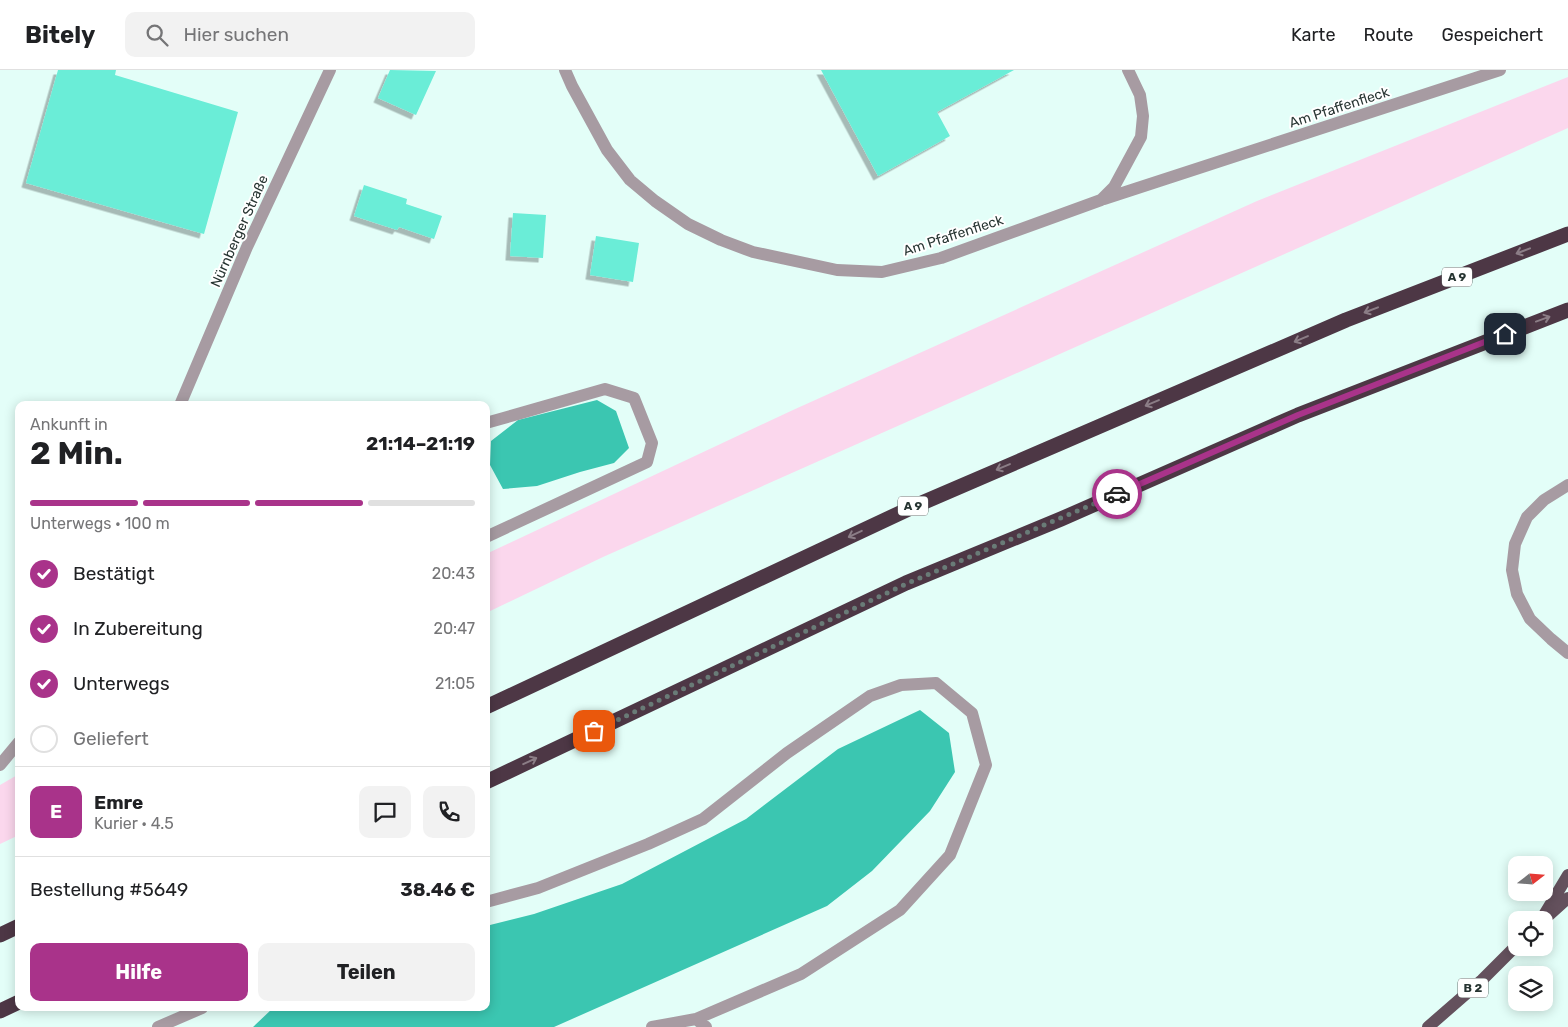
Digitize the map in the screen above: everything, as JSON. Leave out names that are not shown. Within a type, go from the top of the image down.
[{"type":"highway","name":"A 9","points":[[490,705],[914,506],[1346,320],[1568,234]]},
{"type":"highway","points":[[490,780],[906,584],[1298,415],[1568,310]]},
{"type":"highway","points":[[0,936],[15,928]]},
{"type":"highway","points":[[0,1011],[15,1004]]},
{"type":"main road","points":[[1548,911],[1568,875]]},
{"type":"main road","points":[[1553,911],[1568,898]]},
{"type":"main road","name":"B 2","points":[[1428,1027],[1482,980],[1508,954]]},
{"type":"street","name":"Nürnberger Straße","points":[[182,401],[247,247],[330,70]]},
{"type":"street","name":"Am Pfaffenfleck","points":[[565,70],[607,150],[630,180],[655,201],[688,224],[721,240],[753,252],[837,270],[882,272],[941,258],[1101,200],[1500,70]]},
{"type":"street","name":"Am Pfaffenfleck","points":[[1101,200],[1114,187],[1141,137],[1143,116],[1140,95],[1128,70]]},
{"type":"street","points":[[490,422],[605,388],[634,398],[652,443],[647,462],[490,535]]},
{"type":"street","points":[[1568,485],[1544,500],[1527,517],[1515,544],[1512,570],[1517,594],[1530,619],[1551,640],[1568,653]]},
{"type":"street","points":[[490,901],[538,888],[648,844],[703,819],[787,752],[870,696],[902,685],[936,683],[972,713],[986,765],[950,855],[900,910],[801,974],[701,1023],[652,1027]]},
{"type":"street","points":[[0,766],[15,747]]},
{"type":"street","points":[[165,1026],[196,1011]]},
{"type":"shaded area","points":[[1568,77],[1568,128],[603,557],[490,611],[490,552],[793,410],[1257,201]]},
{"type":"shaded area","points":[[597,400],[616,411],[629,448],[614,463],[537,486],[503,489],[490,465],[491,441],[518,420]]},
{"type":"shaded area","points":[[920,710],[949,733],[955,772],[930,811],[872,871],[827,906],[554,1027],[253,1027],[270,1011],[490,1011],[490,925],[534,914],[622,884],[746,819],[838,749]]},
{"type":"shaded area","points":[[15,776],[15,837],[0,844],[0,785]]},
{"type":"building","points":[[58,70],[116,70],[115,75],[238,112],[204,234],[26,183]]},
{"type":"building","points":[[390,70],[436,71],[416,115],[378,98]]},
{"type":"building","points":[[821,70],[1014,70],[937,112],[950,136],[878,176]]},
{"type":"building","points":[[364,185],[407,199],[406,204],[442,216],[434,239],[399,227],[397,230],[354,216]]},
{"type":"building","points":[[513,213],[546,215],[543,258],[510,256]]},
{"type":"building","points":[[596,236],[639,243],[633,282],[590,275]]},
{"type":"way so far","points":[[594,731],[906,584],[1117,494]]},
{"type":"route","points":[[1117,494],[1298,415],[1505,334]]}]
